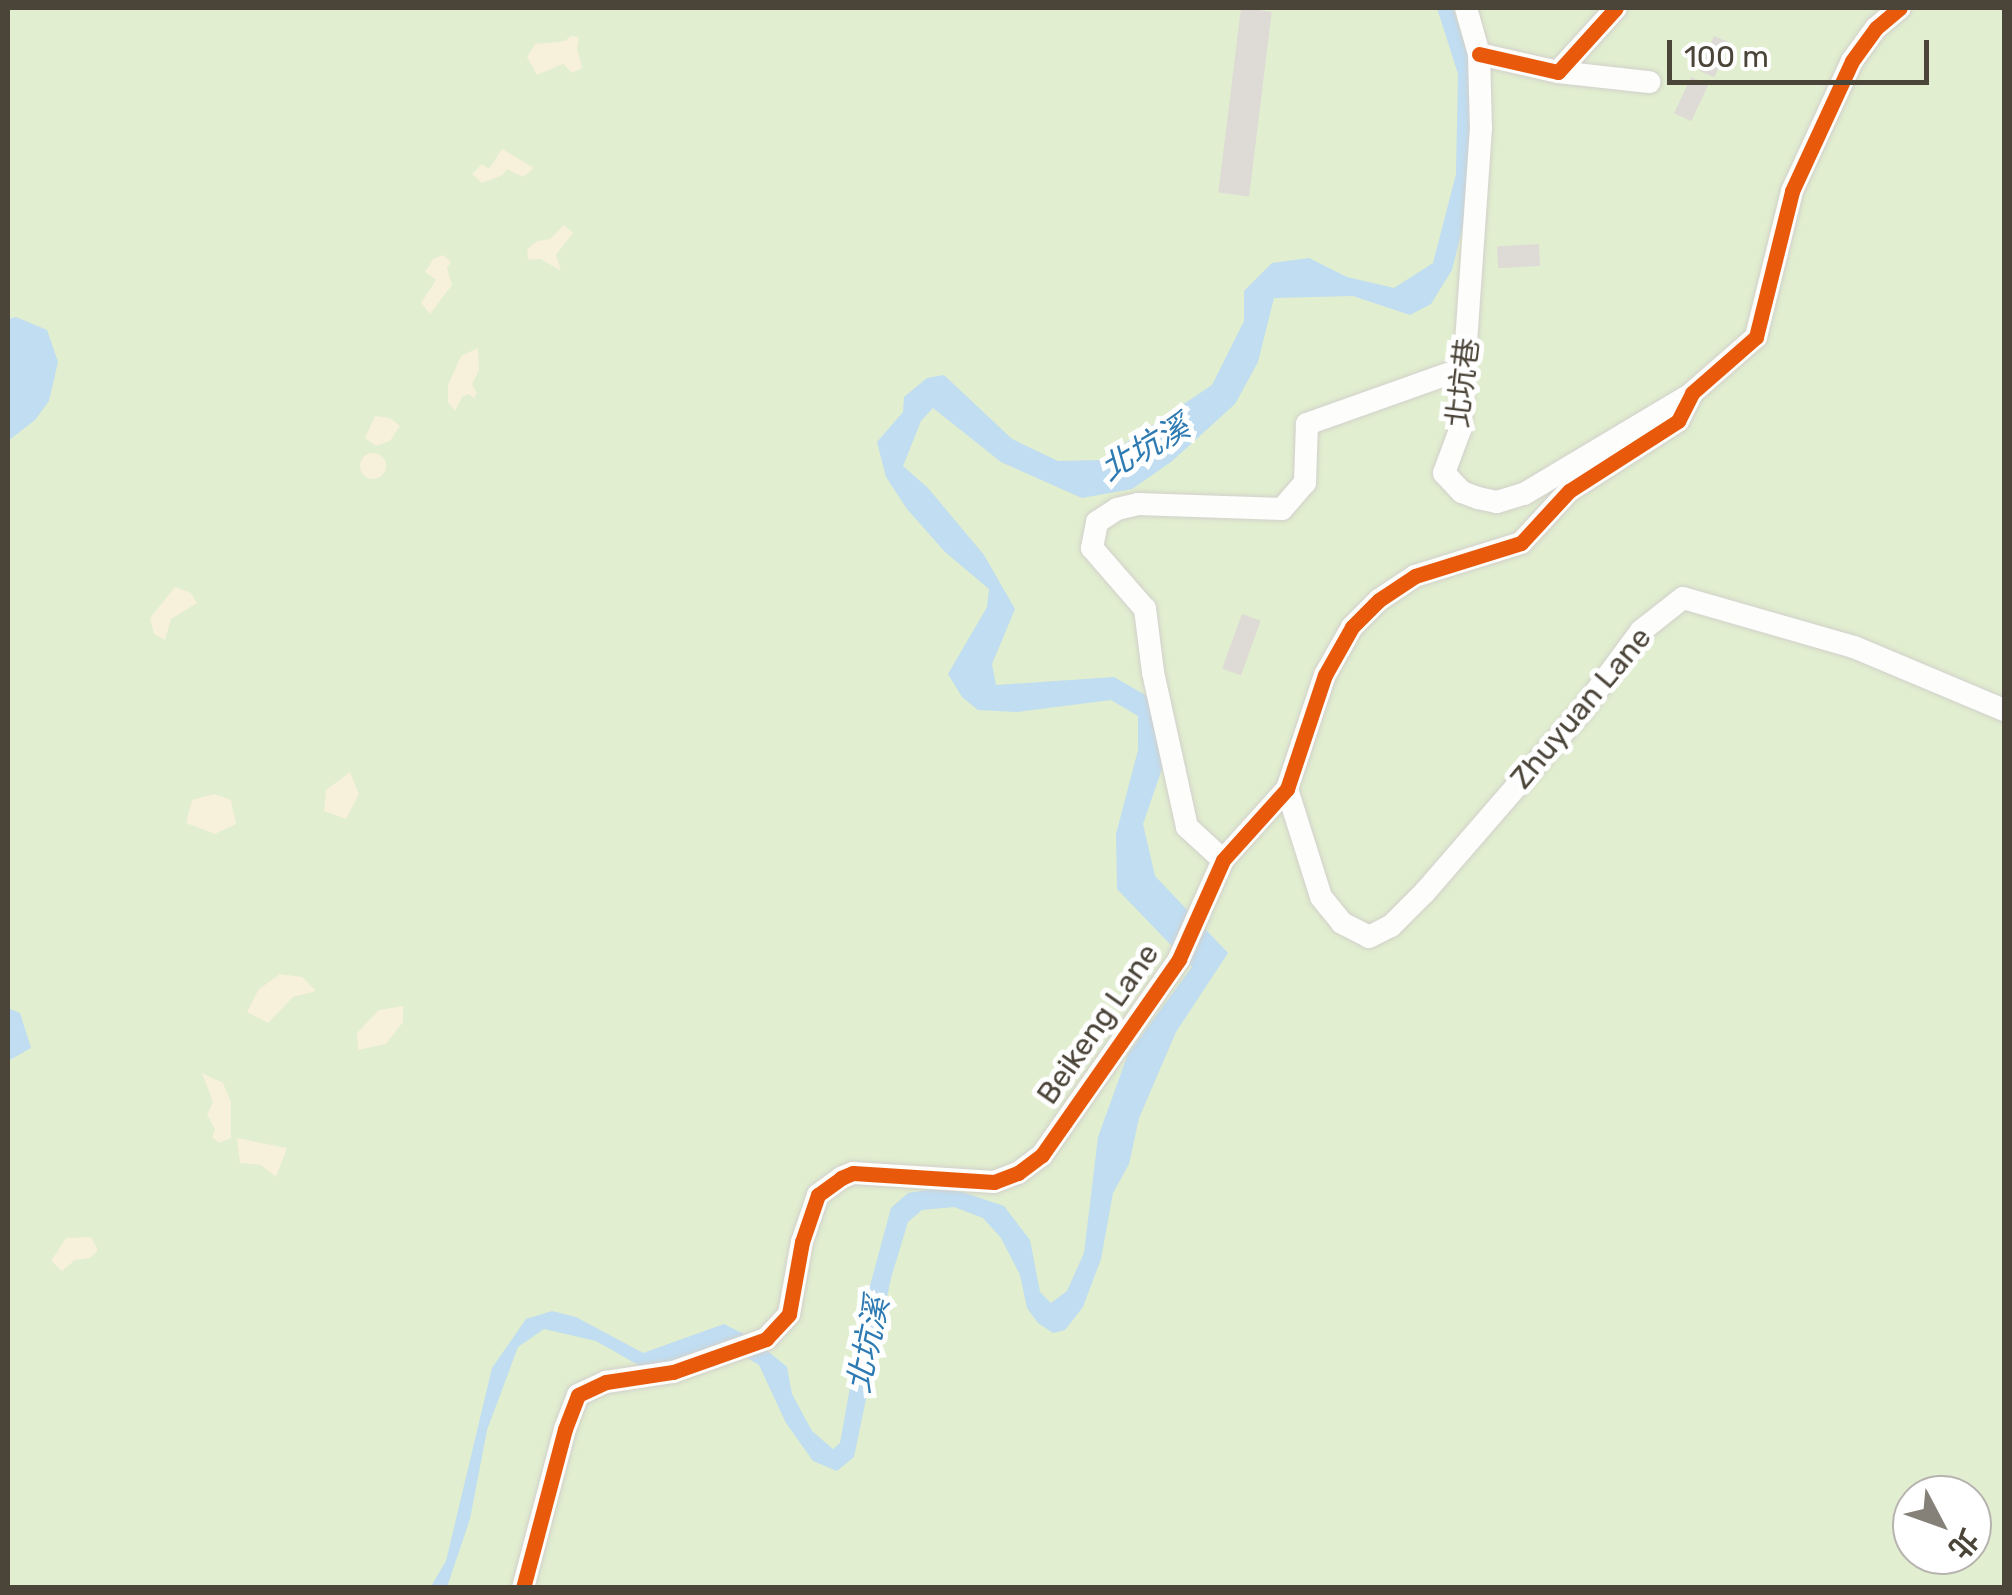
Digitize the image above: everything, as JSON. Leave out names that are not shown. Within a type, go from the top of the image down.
[{"type":"street","points":[[1558,72],[1616,8]]},
{"type":"street","name":"Beikeng Lane","points":[[523,1588],[564,1429],[578,1395],[606,1382],[672,1372],[758,1344],[789,1314],[802,1242],[818,1195],[841,1178],[854,1173],[994,1182],[1018,1173],[1042,1155],[1179,959],[1222,860],[1287,789],[1326,676],[1352,627],[1379,600],[1415,576],[1521,543],[1569,491],[1678,421],[1692,394],[1756,336],[1792,191],[1852,62],[1876,28],[1900,8]]},
{"type":"street","name":"北坑巷","points":[[1472,13],[1479,54],[1482,128],[1471,318],[1460,430],[1444,473],[1462,492],[1498,502],[1524,494],[1692,394]]},
{"type":"street","points":[[1479,54],[1558,72],[1650,82]]},
{"type":"street","points":[[1222,860],[1187,827],[1153,672],[1145,609],[1092,548],[1097,522],[1117,509],[1138,504],[1282,509],[1305,483],[1306,424],[1464,368]]},
{"type":"street","name":"Zhuyuan Lane","points":[[1287,789],[1321,897],[1342,923],[1369,937],[1391,926],[1425,892],[1581,712],[1641,631],[1683,598],[1854,648],[2004,710]]},
{"type":"green space","points":[[8,8],[2004,8],[2004,1587],[8,1588]]},
{"type":"sand","points":[[571,36],[579,37],[577,48],[582,68],[572,73],[563,64],[537,75],[527,57],[535,44],[565,41]]},
{"type":"sand","points":[[502,149],[534,168],[523,177],[507,169],[503,175],[482,183],[472,174],[482,164],[489,169]]},
{"type":"sand","points":[[564,225],[573,233],[556,255],[561,271],[541,259],[528,260],[527,249],[537,241],[550,239]]},
{"type":"sand","points":[[443,255],[451,262],[447,268],[452,285],[430,314],[421,303],[436,280],[425,272],[433,259]]},
{"type":"sand","points":[[478,348],[479,370],[472,384],[477,393],[474,398],[468,394],[462,397],[455,411],[448,402],[448,385],[461,356]]},
{"type":"sand","points":[[375,416],[390,418],[400,426],[390,441],[376,446],[365,438]]},
{"type":"sand","points":[[373,453],[382,457],[386,466],[382,475],[373,479],[364,475],[360,466],[364,457]]},
{"type":"sand","points":[[175,587],[191,593],[197,603],[171,619],[165,640],[154,634],[150,618]]},
{"type":"sand","points":[[350,772],[359,794],[346,819],[324,811],[326,790]]},
{"type":"sand","points":[[214,794],[231,800],[236,824],[215,834],[186,823],[192,800]]},
{"type":"sand","points":[[280,974],[302,977],[316,991],[293,997],[268,1023],[247,1012],[259,989]]},
{"type":"sand","points":[[403,1006],[403,1022],[386,1044],[358,1050],[357,1033],[379,1010]]},
{"type":"sand","points":[[202,1073],[223,1083],[231,1102],[231,1138],[219,1143],[212,1137],[215,1129],[207,1115],[213,1102]]},
{"type":"sand","points":[[237,1138],[287,1148],[276,1177],[261,1165],[240,1163]]},
{"type":"sand","points":[[91,1237],[98,1250],[90,1258],[75,1260],[62,1271],[51,1261],[66,1238]]},
{"type":"water","name":"北坑溪","points":[[1437,8],[1453,8],[1469,57],[1473,185],[1452,270],[1431,304],[1410,315],[1353,296],[1274,298],[1258,362],[1235,404],[1171,462],[1132,489],[1082,498],[1001,462],[933,408],[921,421],[903,466],[928,488],[984,555],[1015,609],[992,664],[996,685],[1114,677],[1147,696],[1163,766],[1143,824],[1155,876],[1228,953],[1176,1032],[1139,1118],[1129,1164],[1113,1193],[1101,1259],[1083,1307],[1065,1330],[1053,1333],[1038,1323],[1027,1308],[1020,1275],[1001,1238],[983,1218],[954,1207],[922,1210],[908,1222],[891,1278],[854,1457],[837,1471],[813,1461],[786,1423],[759,1365],[736,1351],[647,1370],[596,1341],[544,1329],[518,1347],[487,1430],[470,1519],[447,1587],[430,1588],[446,1561],[492,1368],[526,1319],[552,1311],[576,1317],[643,1353],[724,1324],[752,1338],[787,1367],[792,1394],[812,1431],[833,1449],[840,1443],[865,1304],[891,1208],[908,1193],[947,1187],[1004,1206],[1030,1240],[1040,1292],[1051,1303],[1067,1291],[1084,1253],[1098,1137],[1128,1054],[1192,967],[1117,889],[1116,834],[1138,750],[1138,716],[1111,700],[1017,712],[978,710],[962,697],[948,674],[987,607],[989,589],[945,552],[907,509],[886,477],[877,442],[903,412],[904,397],[927,378],[944,375],[1012,439],[1058,461],[1100,460],[1212,385],[1244,321],[1244,291],[1272,263],[1309,258],[1347,277],[1394,288],[1433,263],[1456,174],[1458,74]]},
{"type":"water","points":[[16,317],[47,330],[58,362],[49,401],[35,420],[8,441],[8,319]]},
{"type":"water","points":[[8,1008],[20,1013],[31,1048],[8,1061]]},
{"type":"building","points":[[1241,8],[1272,12],[1249,196],[1218,193]]},
{"type":"building","points":[[1714,36],[1729,42],[1715,77],[1700,71]]},
{"type":"building","points":[[1691,77],[1708,85],[1691,121],[1674,113]]},
{"type":"building","points":[[1539,244],[1540,266],[1498,268],[1497,246]]},
{"type":"building","points":[[1242,614],[1261,621],[1241,675],[1222,669]]},
{"type":"cycle path","points":[[1479,54],[1558,72],[1616,8]]},
{"type":"cycle path","points":[[523,1588],[565,1429],[578,1395],[606,1382],[673,1372],[766,1339],[789,1314],[802,1242],[818,1195],[841,1178],[853,1173],[994,1182],[1018,1173],[1042,1155],[1179,959],[1223,860],[1287,789],[1325,675],[1352,627],[1379,600],[1415,576],[1521,543],[1569,491],[1678,421],[1692,393],[1756,337],[1792,191],[1852,61],[1876,28],[1900,8]]}]
